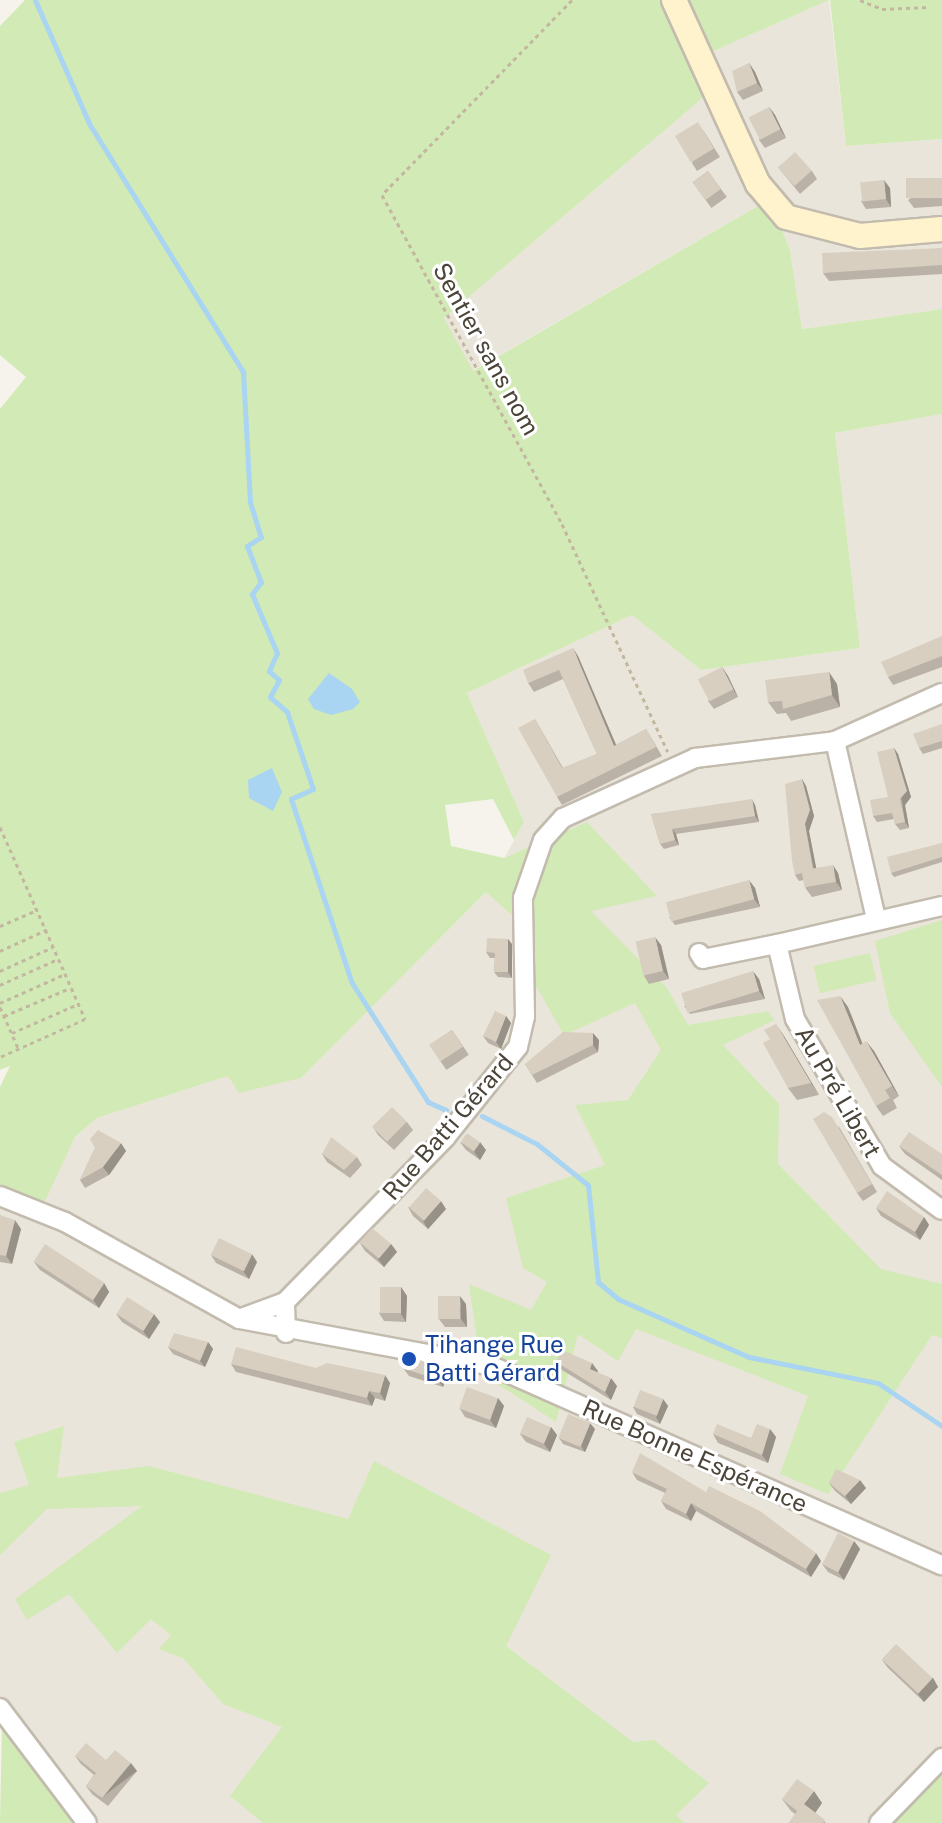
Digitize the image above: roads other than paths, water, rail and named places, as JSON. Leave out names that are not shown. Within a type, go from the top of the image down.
[{"type":"street","points":[[674,0],[758,184],[786,217],[860,236],[942,229]]},
{"type":"street","name":"Rue Batti Gérard","points":[[285,1302],[445,1138],[518,1047],[525,1017],[523,898],[543,840],[563,818],[675,766],[835,741],[942,693]]},
{"type":"street","points":[[835,741],[876,918]]},
{"type":"street","points":[[699,953],[703,959],[777,944],[876,918],[942,906]]},
{"type":"street","name":"Au Pré Libert","points":[[777,944],[795,1019],[882,1166],[942,1210]]},
{"type":"street","name":"Rue Bonne Espérance","points":[[0,1196],[65,1222],[239,1319],[286,1333],[492,1366],[942,1565]]},
{"type":"street","points":[[239,1319],[285,1302],[286,1333]]},
{"type":"street","points":[[0,1708],[87,1823]]},
{"type":"street","points":[[881,1822],[942,1758]]},
{"type":"water","points":[[329,673],[352,689],[360,702],[353,709],[331,715],[314,709],[308,699]]},
{"type":"water","points":[[272,768],[282,792],[273,811],[249,798],[248,780]]},
{"type":"waterway","points":[[35,0],[90,125],[243,372],[250,502],[261,537],[247,546],[261,582],[252,594],[277,653],[269,671],[279,680],[270,697],[287,712],[313,789],[291,799],[352,983],[428,1102],[446,1110]]},
{"type":"waterway","points":[[482,1116],[537,1144],[588,1185],[598,1282],[618,1299],[749,1357],[878,1383],[942,1426]]},
{"type":"place","name":"Tihange Rue Batti Gérard","points":[[409,1359]]}]
